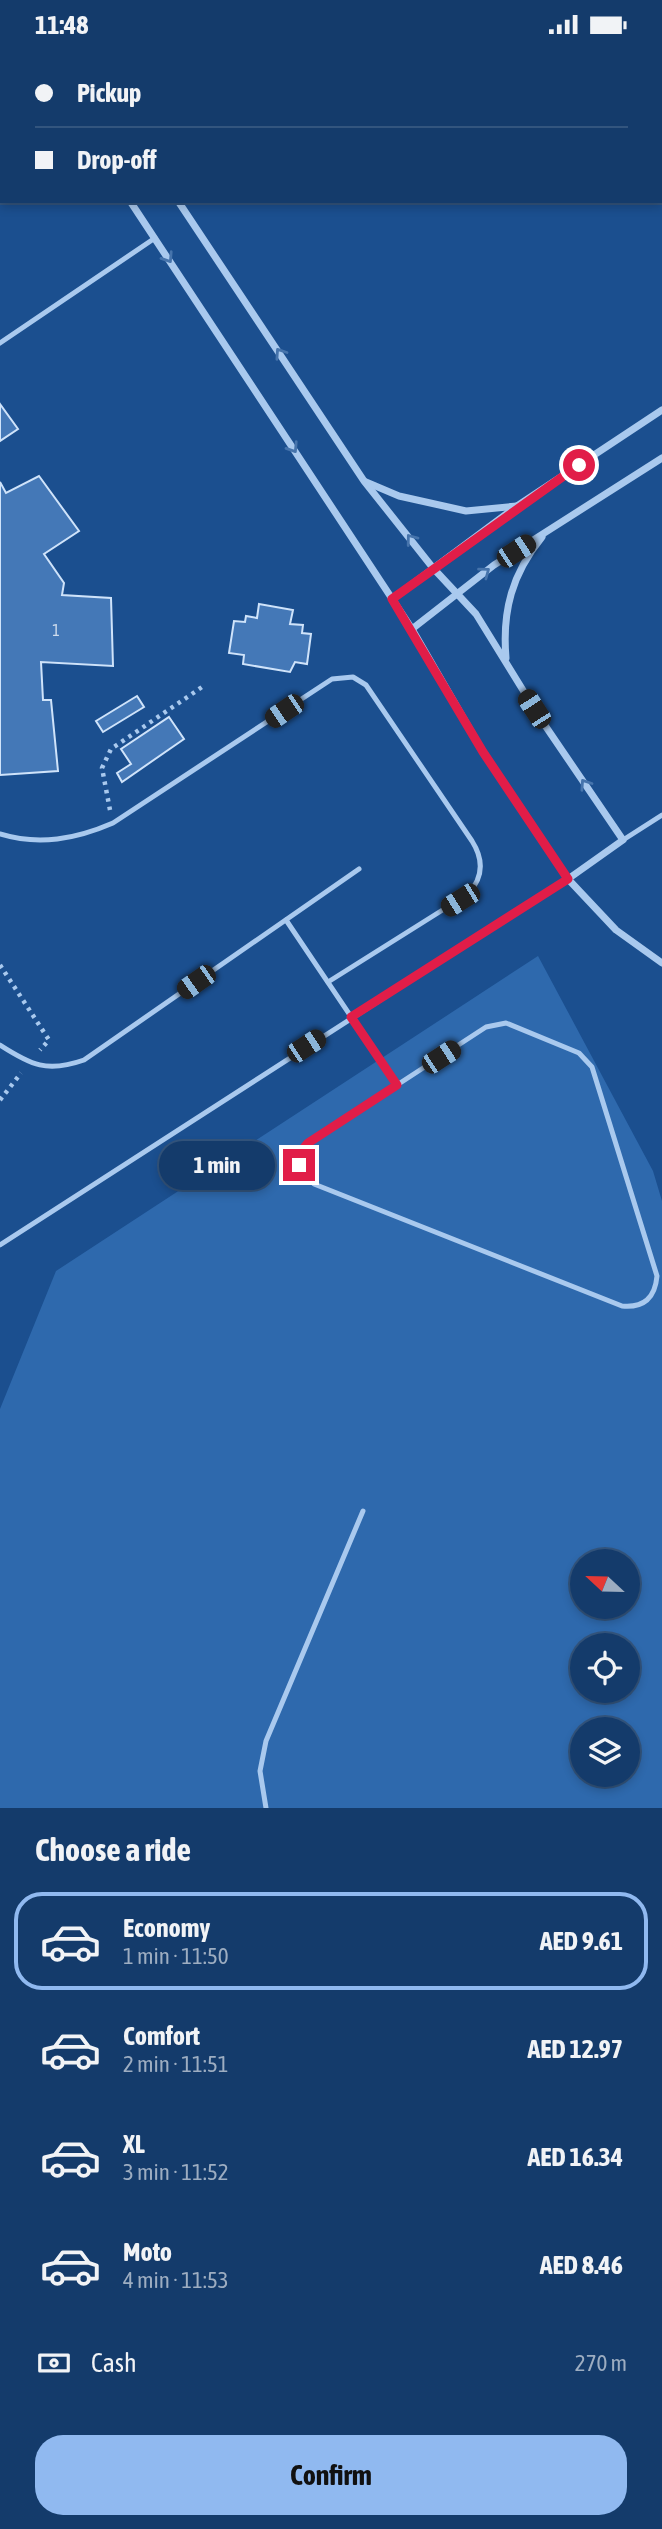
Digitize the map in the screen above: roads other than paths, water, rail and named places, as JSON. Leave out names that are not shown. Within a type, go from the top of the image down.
[{"type":"street","points":[[131,203],[412,629],[483,752],[568,879],[616,930],[662,963]]},
{"type":"street","points":[[179,203],[365,481],[433,568],[458,593],[623,840],[568,879]]},
{"type":"street","points":[[392,599],[517,506],[662,410]]},
{"type":"street","points":[[412,629],[458,593],[547,531],[662,458]]},
{"type":"street","points":[[365,481],[399,496],[466,512],[517,506]]},
{"type":"street","points":[[507,663],[504,633],[506,605],[516,576],[547,531]]},
{"type":"lane","points":[[0,343],[155,238]]},
{"type":"lane","points":[[0,834],[51,841],[82,835],[113,823],[331,679],[346,676],[360,680],[472,841],[481,869],[468,894],[327,982]]},
{"type":"lane","points":[[623,840],[662,815]]},
{"type":"lane","points":[[0,1045],[28,1063],[57,1067],[84,1060],[359,869]]},
{"type":"lane","points":[[0,1245],[568,879]]},
{"type":"lane","points":[[286,920],[397,1085]]},
{"type":"lane","points":[[499,1023],[584,1056],[592,1067],[657,1276],[656,1290],[648,1301],[635,1307],[622,1306],[314,1184],[302,1173],[299,1165],[303,1149],[397,1085],[499,1023]]},
{"type":"lane","points":[[266,1808],[260,1771],[266,1741],[363,1511]]}]
